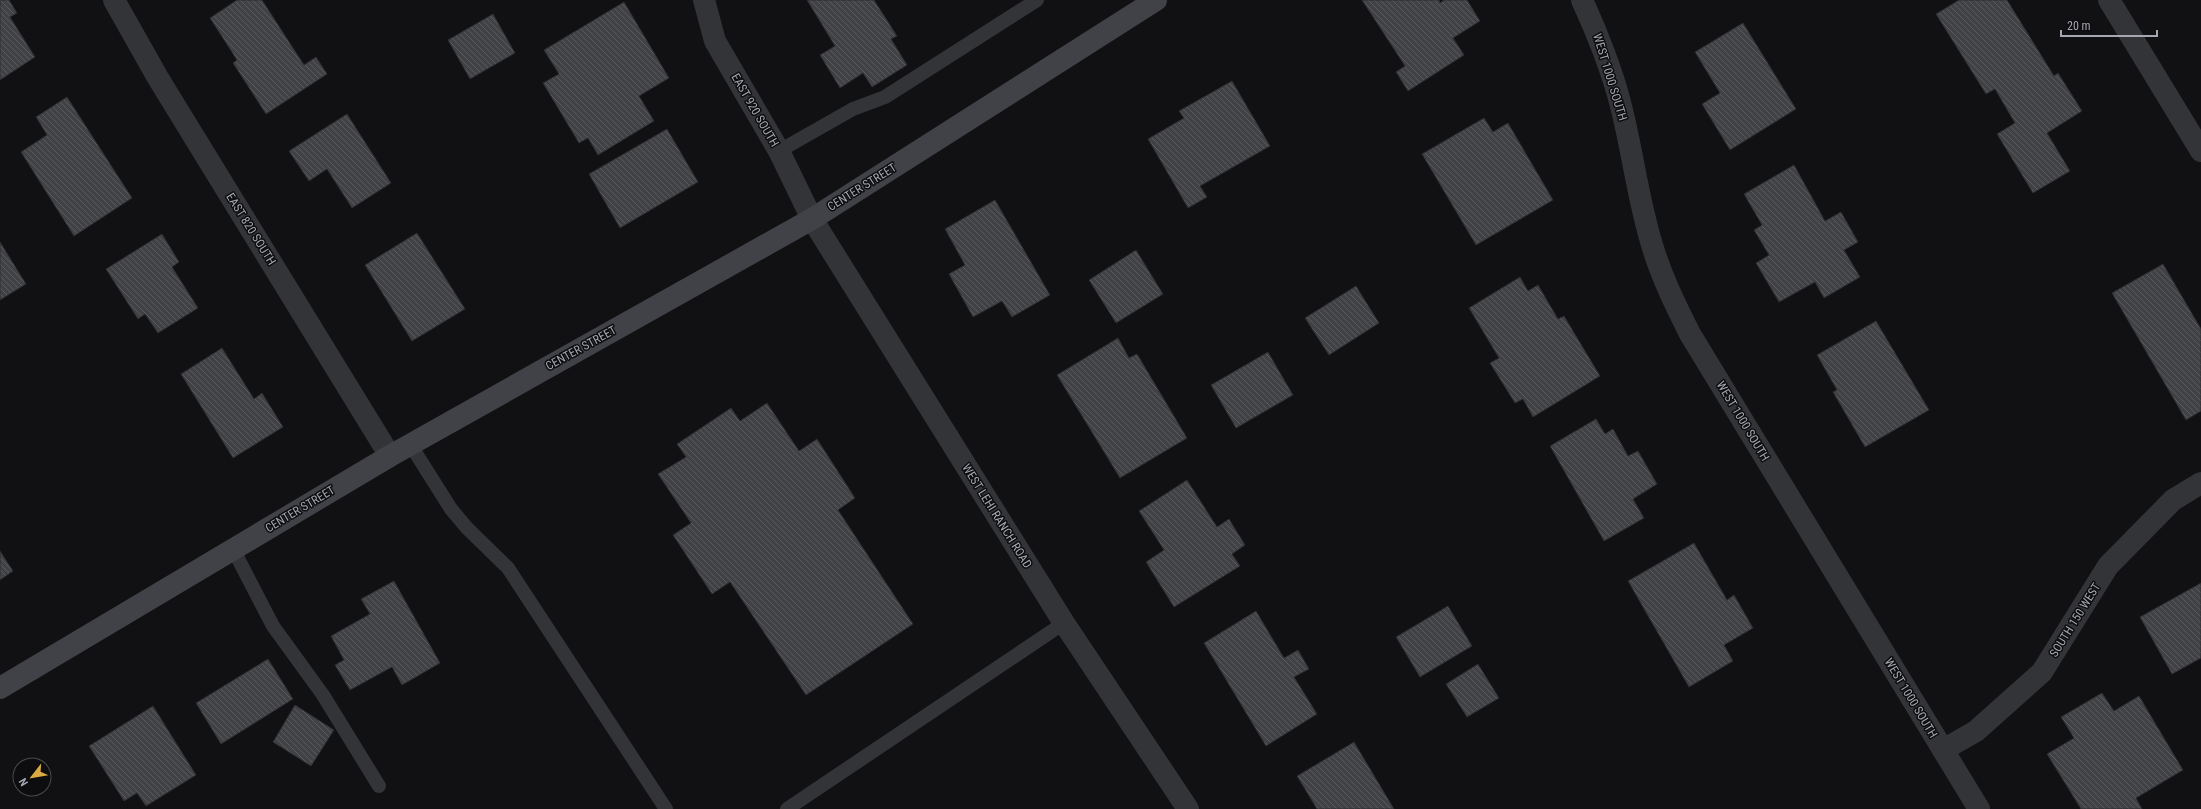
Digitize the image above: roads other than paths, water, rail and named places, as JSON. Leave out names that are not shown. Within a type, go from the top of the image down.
[{"type":"street","name":"EAST 820 SOUTH","points":[[114,0],[162,85],[390,456]]},
{"type":"street","name":"EAST 920 SOUTH","points":[[704,0],[715,41],[779,151],[812,219]]},
{"type":"street","name":"CENTER STREET","points":[[0,688],[410,444],[812,219],[1156,0]]},
{"type":"street","name":"WEST 1000 SOUTH","points":[[1582,0],[1591,18],[1621,105],[1638,192],[1653,248],[1670,295],[1690,334],[1979,809]]},
{"type":"street","points":[[2109,0],[2201,151]]},
{"type":"street","name":"WEST LEHI RANCH ROAD","points":[[812,219],[1064,623],[1188,809]]},
{"type":"street","name":"SOUTH 150 WEST","points":[[1943,750],[1976,731],[2042,672],[2108,566],[2173,500],[2201,483]]},
{"type":"lane","points":[[779,151],[853,109],[885,97],[1037,0]]},
{"type":"lane","points":[[410,444],[459,519],[508,568],[666,809]]},
{"type":"lane","points":[[233,549],[273,626],[323,695],[379,786]]},
{"type":"lane","points":[[787,809],[1064,623]]}]
